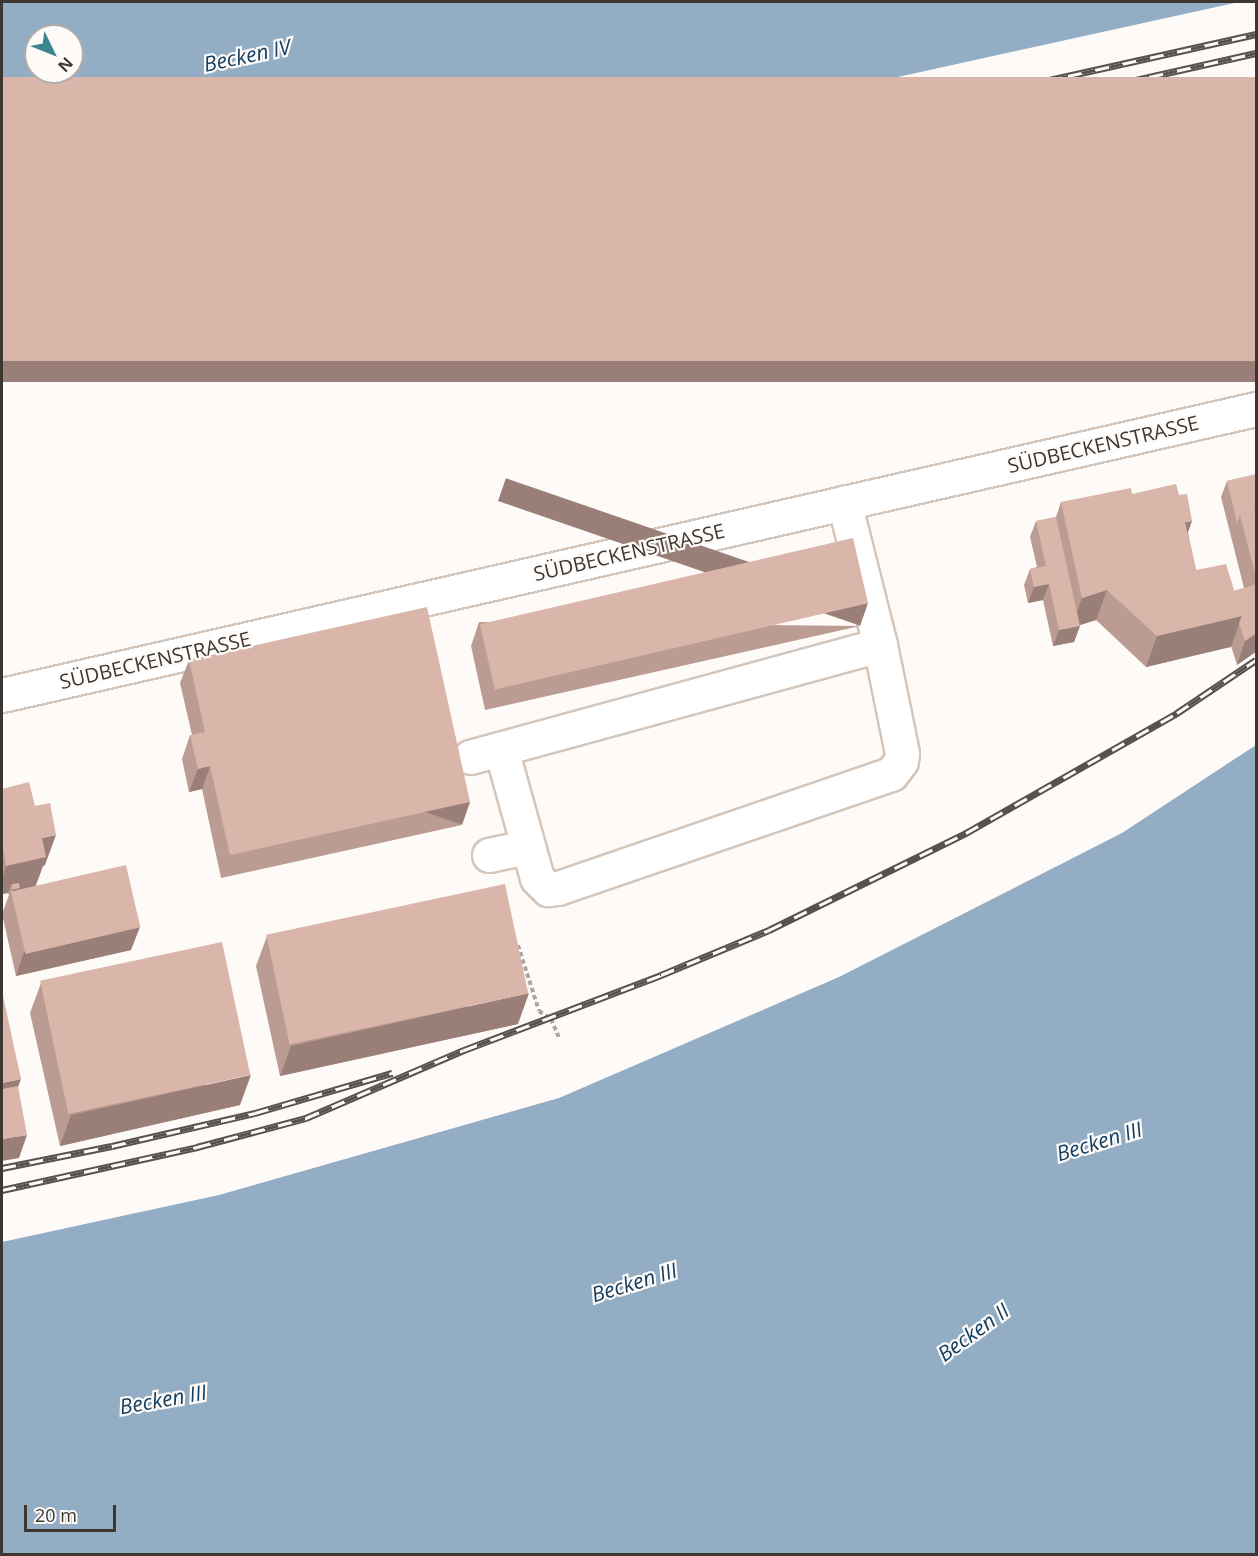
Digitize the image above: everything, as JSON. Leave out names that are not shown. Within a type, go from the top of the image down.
[{"type":"street","name":"SÜDBECKENSTRASSE","points":[[2,695],[1257,408]]},
{"type":"street","points":[[844,502],[880,645],[902,753],[901,761],[891,774],[558,888],[548,889],[541,885],[528,846],[486,753],[880,645]]},
{"type":"street","points":[[489,855],[528,846]]},
{"type":"path","points":[[514,933],[539,1011],[551,1019],[559,1038]]},
{"type":"water","name":"Becken IV","points":[[2,2],[1239,2],[2,274]]},
{"type":"water","points":[[1256,745],[1256,1554],[2,1554],[2,1242],[219,1195],[559,1098],[839,977],[1122,833]]},
{"type":"building","points":[[2,77],[24,77],[24,84],[84,84],[84,77],[1256,77],[1256,361],[2,361]]},
{"type":"building","points":[[1257,474],[1257,511],[1240,515],[1237,523],[1227,481]]},
{"type":"building","points":[[1176,484],[1179,495],[1187,494],[1192,521],[1185,522],[1196,570],[1151,579],[1132,494]]},
{"type":"building","points":[[1131,488],[1151,579],[1226,564],[1242,616],[1157,636],[1107,590],[1082,598],[1061,502]]},
{"type":"building","points":[[1257,511],[1257,581],[1240,515]]},
{"type":"building","points":[[1056,517],[1080,626],[1059,630],[1049,584],[1034,587],[1030,569],[1046,566],[1036,521]]},
{"type":"building","points":[[853,538],[868,603],[495,689],[480,624]]},
{"type":"building","points":[[1257,584],[1257,633],[1245,641],[1239,623],[1242,616],[1234,591]]},
{"type":"building","points":[[427,607],[470,802],[230,855],[210,766],[198,769],[190,735],[205,732],[189,660]]},
{"type":"building","points":[[29,782],[35,806],[50,803],[56,835],[42,838],[46,857],[6,866],[2,843],[2,789]]},
{"type":"building","points":[[126,865],[140,927],[25,954],[11,892]]},
{"type":"building","points":[[19,883],[20,888],[12,889],[11,885]]},
{"type":"building","points":[[505,884],[528,994],[290,1044],[266,935]]},
{"type":"building","points":[[222,942],[250,1075],[68,1114],[40,981]]},
{"type":"building","points":[[2,991],[21,1079],[2,1083]]},
{"type":"building","points":[[18,1086],[27,1135],[2,1139],[2,1089]]},
{"type":"railway","points":[[2,313],[1256,34]]},
{"type":"railway","points":[[2,334],[1256,53]]},
{"type":"railway","points":[[704,170],[750,154]]},
{"type":"railway","points":[[526,224],[676,209]]},
{"type":"railway","points":[[225,271],[276,265]]},
{"type":"railway","points":[[2,357],[312,289]]},
{"type":"railway","points":[[2,323],[32,313]]},
{"type":"railway","points":[[2,1190],[197,1147],[306,1118],[464,1050],[661,975],[769,930],[966,833],[1177,713],[1256,660]]},
{"type":"railway","points":[[2,1168],[112,1146],[255,1113],[392,1073]]},
{"type":"water label","name":"Becken III","points":[[1099,1141]]},
{"type":"water label","name":"Becken III","points":[[634,1282]]},
{"type":"water label","name":"Becken II","points":[[973,1332]]},
{"type":"water label","name":"Becken III","points":[[163,1399]]}]
